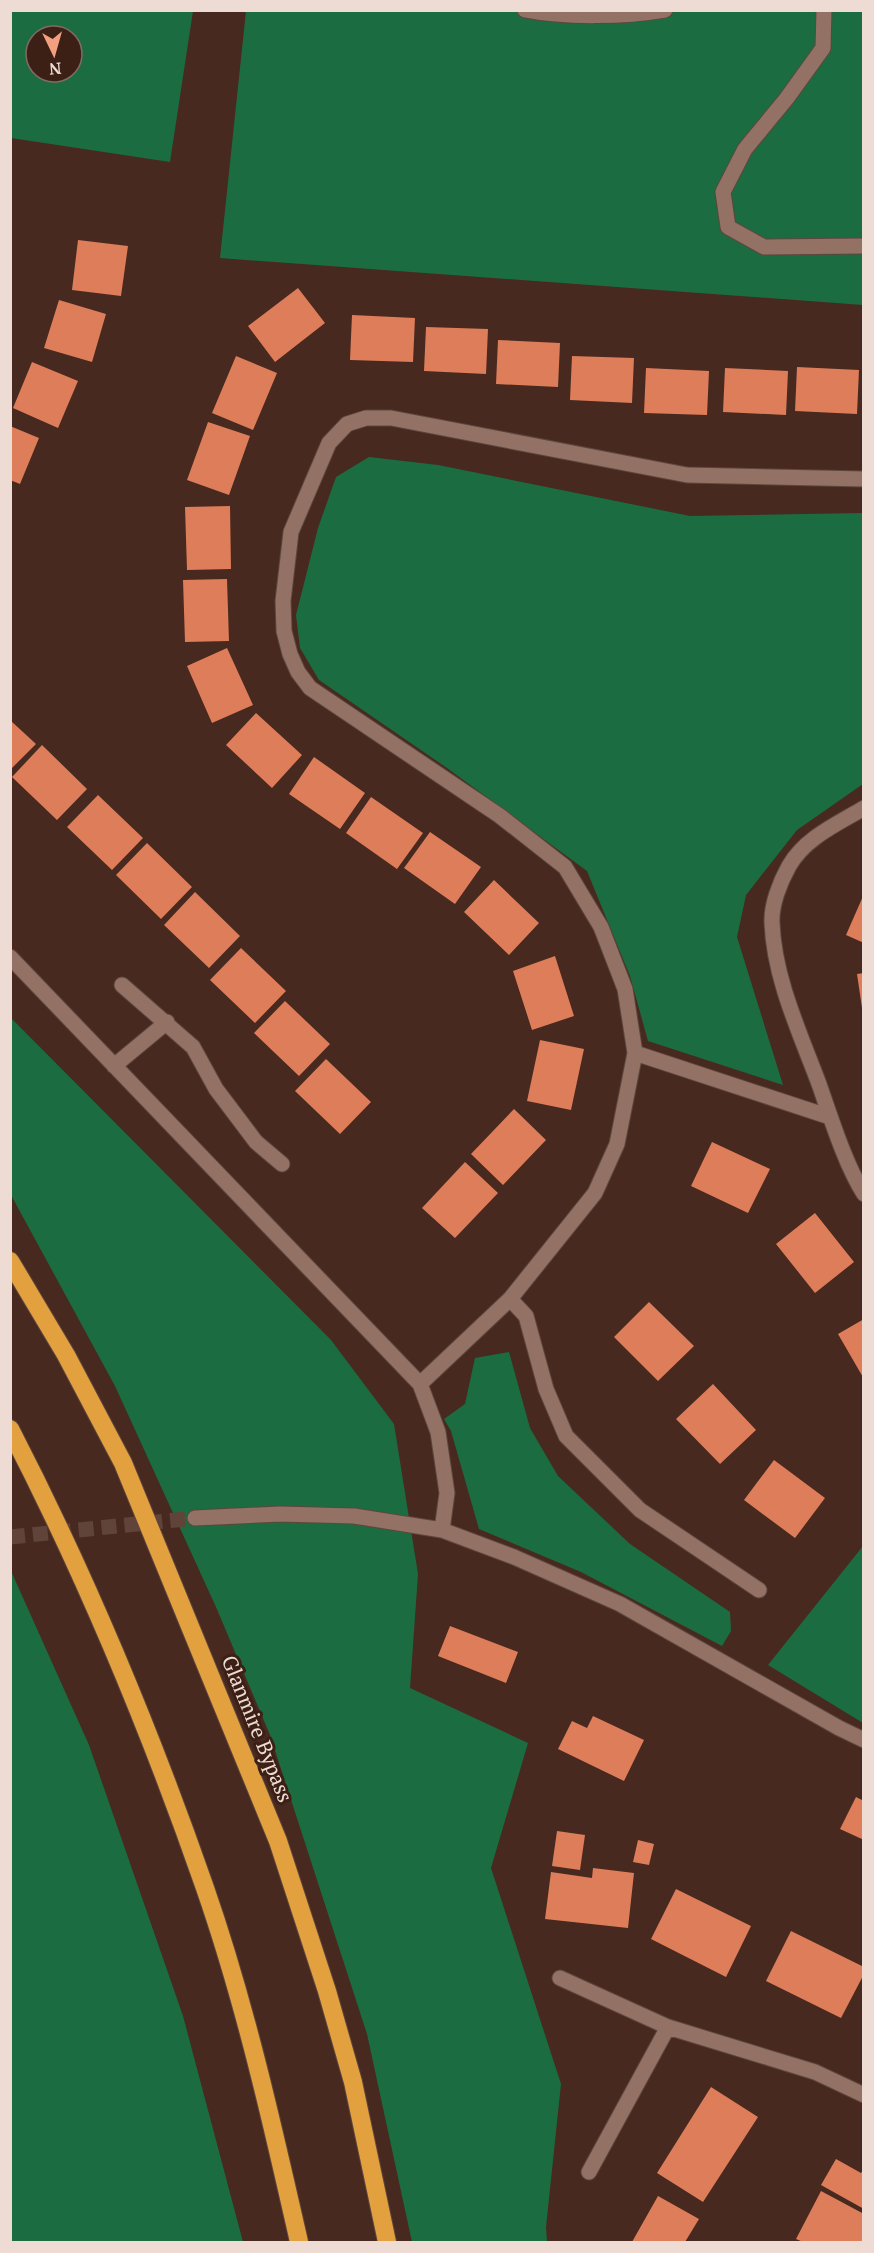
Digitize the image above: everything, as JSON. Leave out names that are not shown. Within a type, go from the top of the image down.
[{"type":"highway","name":"Glanmire Bypass","points":[[10,1261],[66,1355],[123,1463],[278,1840],[327,1990],[354,2082],[387,2242]]},
{"type":"highway","points":[[10,1429],[54,1514],[101,1618],[151,1740],[205,1889],[239,2000],[274,2130],[299,2242]]},
{"type":"street","points":[[525,10],[541,14],[607,14],[665,10]]},
{"type":"street","points":[[824,10],[823,48],[787,98],[745,149],[723,192],[728,227],[764,248],[864,246]]},
{"type":"street","points":[[420,1384],[510,1299],[595,1193],[617,1144],[634,1053],[625,989],[601,927],[565,867],[500,816],[310,688],[298,672],[284,631],[283,601],[291,532],[329,442],[347,424],[366,418],[391,418],[687,475],[864,479]]},
{"type":"street","points":[[864,808],[813,838],[789,866],[777,895],[772,919],[774,946],[789,1002],[830,1117],[858,1186],[864,1194]]},
{"type":"street","points":[[10,957],[420,1384],[438,1432],[447,1492],[442,1530]]},
{"type":"street","points":[[122,985],[193,1047],[216,1089],[256,1142],[282,1164]]},
{"type":"street","points":[[114,1066],[167,1022]]},
{"type":"street","points":[[634,1053],[830,1117]]},
{"type":"street","points":[[510,1299],[526,1316],[546,1389],[566,1436],[640,1510],[759,1590]]},
{"type":"street","points":[[195,1518],[280,1514],[354,1516],[442,1530],[514,1557],[620,1604],[838,1728],[864,1740]]},
{"type":"street","points":[[560,1978],[668,2027],[815,2072],[864,2095]]},
{"type":"street","points":[[589,2172],[668,2027]]},
{"type":"green space","points":[[10,11],[193,11],[170,162],[11,138]]},
{"type":"green space","points":[[246,11],[863,11],[863,305],[220,258]]},
{"type":"green space","points":[[369,457],[438,465],[690,516],[863,513],[863,784],[797,830],[746,895],[737,937],[783,1085],[648,1041],[630,976],[587,871],[447,768],[319,680],[300,648],[296,615],[318,528],[336,477]]},
{"type":"green space","points":[[10,1017],[331,1340],[394,1424],[418,1574],[410,1688],[528,1743],[491,1868],[561,2084],[546,2227],[547,2242],[412,2242],[367,2034],[270,1735],[216,1607],[115,1386],[11,1195]]},
{"type":"green space","points":[[509,1352],[530,1428],[558,1476],[630,1544],[730,1612],[731,1631],[722,1646],[581,1572],[479,1529],[451,1431],[444,1419],[465,1404],[475,1358]]},
{"type":"green space","points":[[863,1546],[863,1723],[768,1665]]},
{"type":"green space","points":[[11,1571],[89,1745],[183,2016],[243,2242],[11,2242]]},
{"type":"building","points":[[78,240],[128,246],[121,296],[72,290]]},
{"type":"building","points":[[298,288],[325,323],[275,362],[248,326]]},
{"type":"building","points":[[59,300],[106,314],[92,362],[44,348]]},
{"type":"building","points":[[352,315],[415,318],[413,362],[350,360]]},
{"type":"building","points":[[426,327],[488,329],[486,374],[424,371]]},
{"type":"building","points":[[498,340],[560,343],[558,387],[496,384]]},
{"type":"building","points":[[236,356],[277,373],[253,430],[212,413]]},
{"type":"building","points":[[572,356],[634,358],[632,403],[570,400]]},
{"type":"building","points":[[32,362],[78,381],[58,428],[13,408]]},
{"type":"building","points":[[797,367],[859,370],[857,414],[795,411]]},
{"type":"building","points":[[646,368],[709,371],[707,415],[644,413]]},
{"type":"building","points":[[725,368],[788,371],[786,415],[723,412]]},
{"type":"building","points":[[208,422],[250,436],[229,495],[187,480]]},
{"type":"building","points":[[10,426],[39,438],[20,484],[10,480]]},
{"type":"building","points":[[230,506],[231,569],[187,570],[185,507]]},
{"type":"building","points":[[227,579],[229,641],[185,642],[183,580]]},
{"type":"building","points":[[227,648],[253,705],[212,723],[187,666]]},
{"type":"building","points":[[256,713],[302,755],[272,788],[226,745]]},
{"type":"building","points":[[10,720],[36,744],[10,770]]},
{"type":"building","points":[[42,745],[87,789],[57,820],[12,777]]},
{"type":"building","points":[[314,757],[365,793],[340,829],[289,794]]},
{"type":"building","points":[[98,795],[143,838],[112,870],[67,827]]},
{"type":"building","points":[[371,797],[423,833],[397,869],[346,833]]},
{"type":"building","points":[[430,832],[481,867],[455,904],[404,868]]},
{"type":"building","points":[[147,843],[192,887],[161,919],[116,875]]},
{"type":"building","points":[[494,880],[539,923],[509,955],[464,912]]},
{"type":"building","points":[[195,892],[240,936],[209,968],[164,925]]},
{"type":"building","points":[[864,894],[864,943],[846,935]]},
{"type":"building","points":[[241,948],[286,991],[255,1023],[210,980]]},
{"type":"building","points":[[555,956],[574,1016],[532,1030],[513,971]]},
{"type":"building","points":[[864,973],[864,1007],[862,1008],[857,974]]},
{"type":"building","points":[[285,1001],[330,1044],[299,1076],[254,1033]]},
{"type":"building","points":[[540,1040],[584,1049],[571,1110],[527,1101]]},
{"type":"building","points":[[326,1059],[371,1102],[340,1134],[295,1091]]},
{"type":"building","points":[[514,1109],[546,1140],[503,1185],[471,1154]]},
{"type":"building","points":[[712,1142],[770,1169],[748,1213],[691,1186]]},
{"type":"building","points":[[465,1162],[498,1193],[455,1238],[422,1208]]},
{"type":"building","points":[[815,1213],[854,1262],[815,1293],[776,1244]]},
{"type":"building","points":[[649,1302],[694,1346],[658,1381],[614,1337]]},
{"type":"building","points":[[864,1319],[864,1379],[838,1334]]},
{"type":"building","points":[[713,1384],[756,1430],[720,1464],[676,1419]]},
{"type":"building","points":[[774,1460],[825,1498],[795,1538],[744,1500]]},
{"type":"building","points":[[450,1626],[518,1652],[506,1683],[438,1656]]},
{"type":"building","points":[[593,1716],[644,1740],[624,1781],[558,1749],[572,1721],[587,1728]]},
{"type":"building","points":[[856,1797],[864,1801],[864,1840],[840,1829]]},
{"type":"building","points":[[557,1831],[585,1835],[580,1870],[552,1866]]},
{"type":"building","points":[[638,1840],[654,1844],[649,1865],[633,1862]]},
{"type":"building","points":[[593,1868],[634,1873],[628,1928],[545,1919],[551,1872],[592,1878]]},
{"type":"building","points":[[676,1889],[751,1926],[726,1977],[651,1939]]},
{"type":"building","points":[[791,1931],[864,1967],[864,1974],[841,2018],[766,1981]]},
{"type":"building","points":[[711,2087],[758,2117],[703,2202],[657,2173]]},
{"type":"building","points":[[836,2159],[861,2173],[864,2169],[864,2209],[821,2185]]},
{"type":"building","points":[[821,2191],[864,2214],[864,2242],[803,2242],[796,2239]]},
{"type":"building","points":[[658,2196],[699,2219],[685,2242],[632,2242]]},
{"type":"tunnel","points":[[10,1537],[195,1518]]}]
